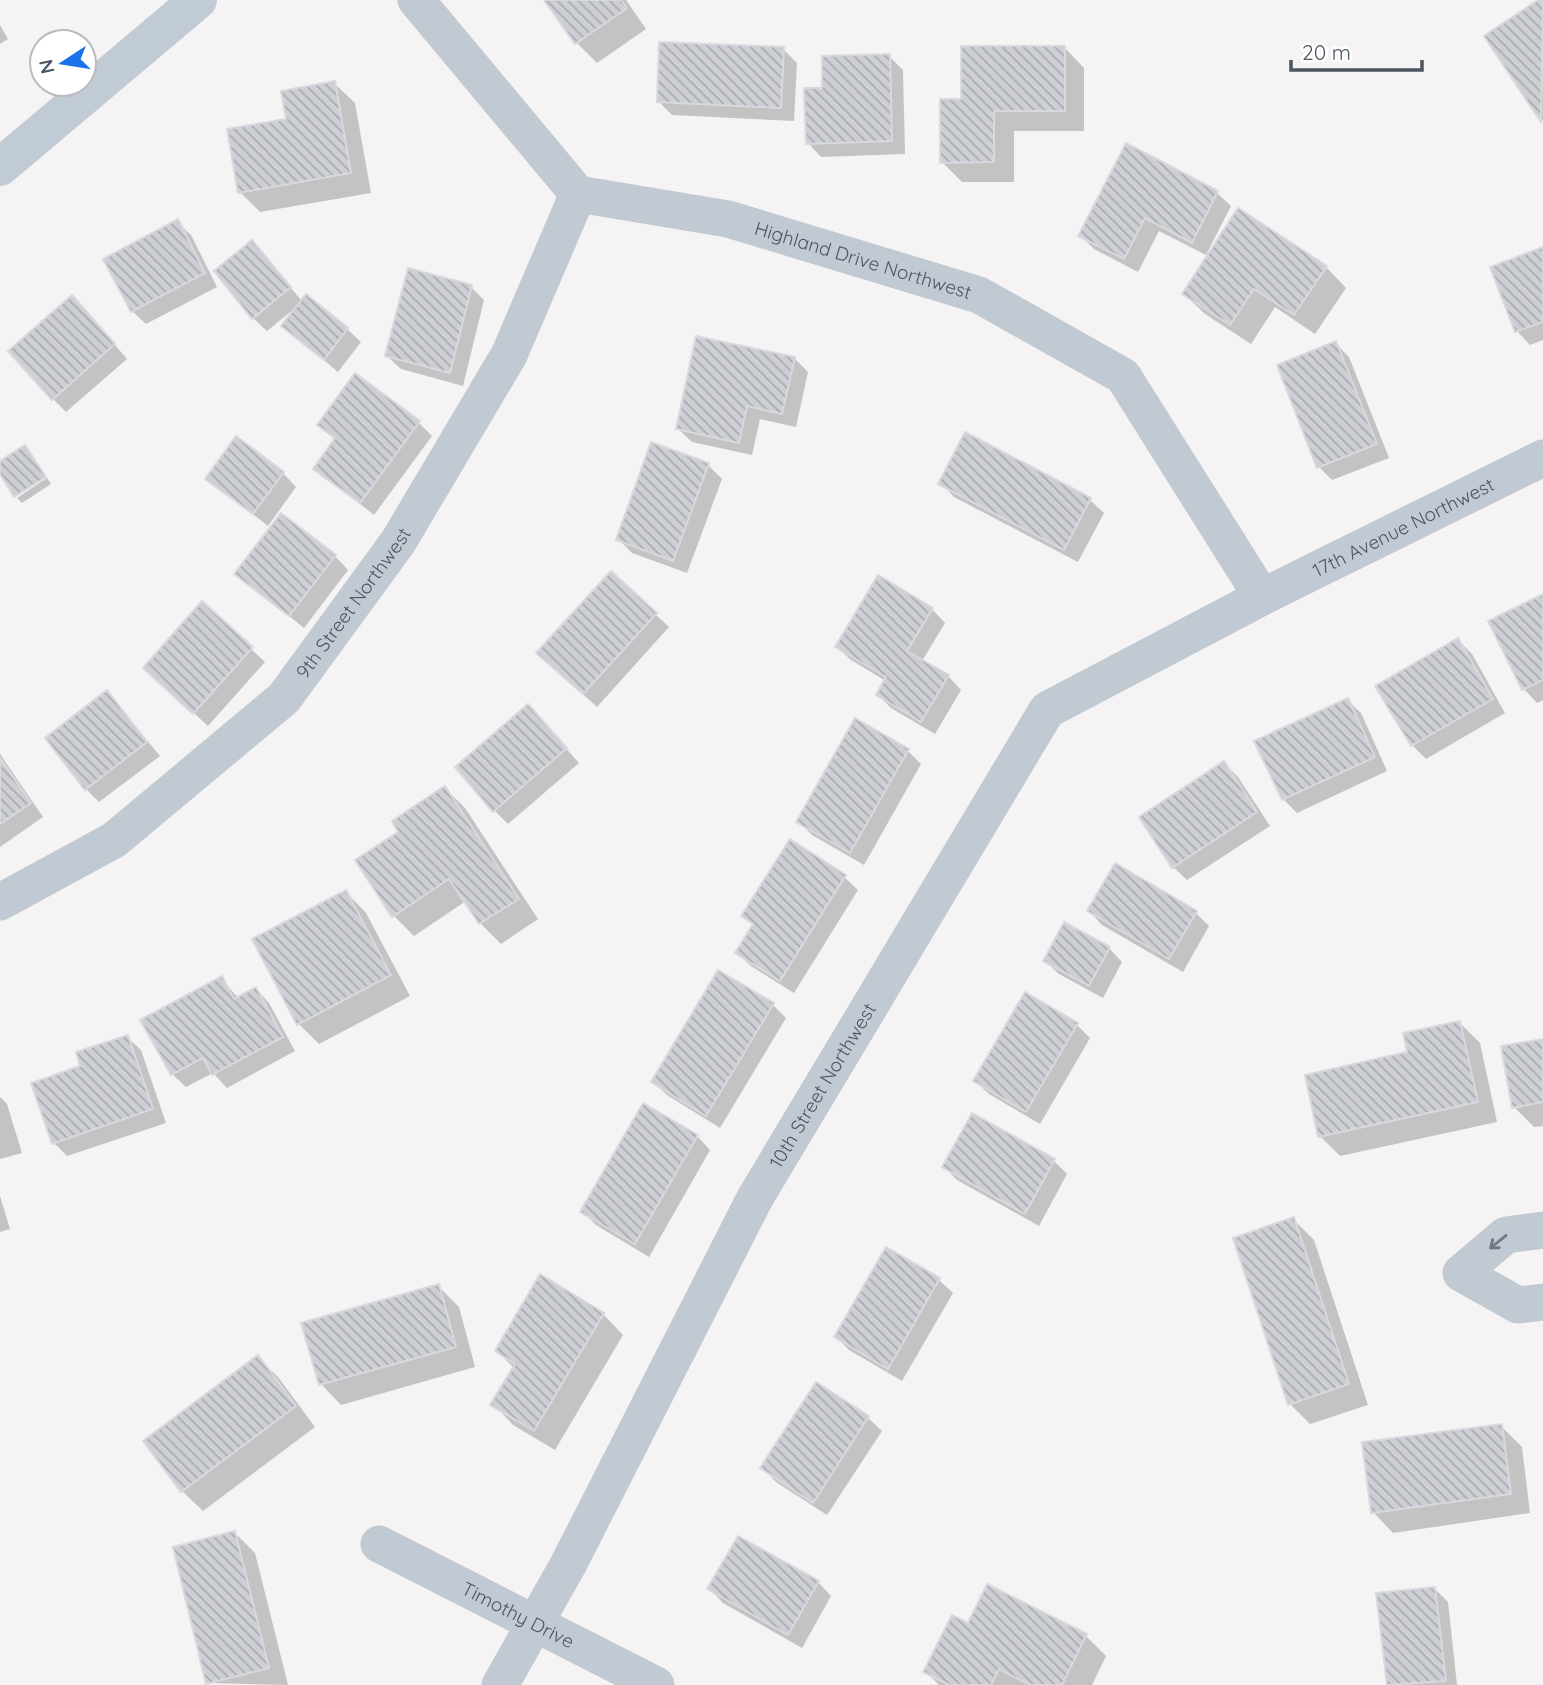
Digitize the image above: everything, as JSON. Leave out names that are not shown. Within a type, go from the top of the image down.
[{"type":"street","points":[[0,167],[198,0]]},
{"type":"street","points":[[416,0],[578,194]]},
{"type":"street","name":"Highland Drive Northwest","points":[[578,194],[728,219],[979,295],[1123,376],[1262,597]]},
{"type":"street","name":"9th Street Northwest","points":[[0,902],[114,840],[284,698],[398,542],[509,355],[578,194]]},
{"type":"street","name":"17th Avenue Northwest","points":[[1262,597],[1543,458]]},
{"type":"street","name":"10th Street Northwest","points":[[500,1685],[535,1623],[755,1198],[1047,710],[1262,597]]},
{"type":"street","points":[[1543,1230],[1506,1235],[1461,1273],[1518,1305],[1543,1302]]},
{"type":"street","name":"Timothy Drive","points":[[380,1544],[656,1685]]},
{"type":"building","points":[[544,0],[621,0],[627,8],[575,44]]},
{"type":"building","points":[[1538,0],[1543,0],[1541,122],[1484,36]]},
{"type":"building","points":[[659,42],[784,47],[781,108],[657,102]]},
{"type":"building","points":[[961,46],[1065,46],[1065,111],[994,111],[994,162],[940,163],[940,99],[961,99]]},
{"type":"building","points":[[890,54],[892,141],[806,144],[804,88],[822,88],[822,56]]},
{"type":"building","points":[[335,81],[351,173],[238,193],[227,129],[286,119],[281,91]]},
{"type":"building","points":[[1126,143],[1218,191],[1192,243],[1145,218],[1124,259],[1078,236]]},
{"type":"building","points":[[1238,208],[1327,266],[1294,315],[1254,289],[1230,325],[1182,294]]},
{"type":"building","points":[[178,219],[205,273],[131,312],[103,259]]},
{"type":"building","points":[[252,240],[291,287],[252,319],[214,271]]},
{"type":"building","points":[[1543,247],[1543,322],[1515,332],[1490,267]]},
{"type":"building","points":[[408,268],[472,285],[450,373],[385,356]]},
{"type":"building","points":[[306,294],[348,328],[324,360],[281,326]]},
{"type":"building","points":[[72,295],[115,344],[52,400],[8,351]]},
{"type":"building","points":[[696,336],[795,357],[782,414],[747,406],[739,443],[676,429]]},
{"type":"building","points":[[1336,341],[1377,444],[1317,468],[1277,365]]},
{"type":"building","points":[[355,373],[420,421],[360,503],[313,469],[335,438],[317,425]]},
{"type":"building","points":[[965,432],[1091,498],[1064,550],[938,484]]},
{"type":"building","points":[[236,436],[284,472],[253,514],[205,479]]},
{"type":"building","points":[[651,442],[709,463],[673,561],[616,540]]},
{"type":"building","points":[[25,445],[46,477],[14,497],[0,474],[0,461]]},
{"type":"building","points":[[281,513],[336,555],[289,616],[234,574]]},
{"type":"building","points":[[611,571],[657,613],[583,694],[536,653]]},
{"type":"building","points":[[878,575],[933,608],[907,651],[949,675],[921,722],[876,695],[886,677],[835,647]]},
{"type":"building","points":[[1543,594],[1543,680],[1522,690],[1488,621]]},
{"type":"building","points":[[202,601],[253,647],[193,714],[143,668]]},
{"type":"building","points":[[1458,638],[1493,699],[1411,746],[1375,686]]},
{"type":"building","points":[[107,690],[147,742],[85,790],[45,738]]},
{"type":"building","points":[[1348,698],[1375,757],[1282,800],[1254,741]]},
{"type":"building","points":[[528,704],[567,748],[493,812],[455,767]]},
{"type":"building","points":[[855,718],[909,749],[850,853],[796,822]]},
{"type":"building","points":[[0,758],[31,803],[0,824]]},
{"type":"building","points":[[1224,761],[1257,812],[1172,868],[1139,817]]},
{"type":"building","points":[[445,786],[519,899],[479,924],[449,879],[392,917],[355,860],[398,832],[392,821]]},
{"type":"building","points":[[790,839],[846,875],[780,981],[735,953],[753,924],[741,916]]},
{"type":"building","points":[[1115,863],[1197,911],[1169,959],[1087,911]]},
{"type":"building","points":[[346,890],[391,975],[297,1025],[252,939]]},
{"type":"building","points":[[1064,922],[1110,947],[1089,986],[1043,961]]},
{"type":"building","points":[[718,970],[774,1003],[706,1116],[651,1082]]},
{"type":"building","points":[[222,976],[234,999],[256,987],[283,1037],[212,1075],[203,1058],[171,1075],[140,1020]]},
{"type":"building","points":[[1025,992],[1078,1023],[1026,1112],[973,1081]]},
{"type":"building","points":[[1460,1021],[1478,1102],[1318,1137],[1305,1075],[1407,1052],[1403,1033]]},
{"type":"building","points":[[128,1035],[153,1109],[52,1144],[31,1083],[80,1066],[76,1052]]},
{"type":"building","points":[[1543,1039],[1543,1102],[1512,1108],[1501,1046]]},
{"type":"building","points":[[643,1103],[698,1135],[635,1244],[580,1212]]},
{"type":"building","points":[[972,1113],[1055,1159],[1025,1214],[942,1167]]},
{"type":"building","points":[[1294,1217],[1349,1384],[1288,1405],[1233,1238]]},
{"type":"building","points":[[886,1247],[940,1278],[888,1369],[834,1337]]},
{"type":"building","points":[[540,1274],[604,1313],[534,1431],[490,1405],[515,1364],[495,1351]]},
{"type":"building","points":[[439,1284],[456,1347],[319,1385],[301,1323]]},
{"type":"building","points":[[258,1355],[296,1406],[181,1492],[143,1441]]},
{"type":"building","points":[[816,1382],[869,1416],[813,1503],[760,1468]]},
{"type":"building","points":[[1502,1424],[1511,1494],[1371,1513],[1362,1442]]},
{"type":"building","points":[[235,1531],[269,1668],[206,1684],[173,1547]]},
{"type":"building","points":[[738,1536],[819,1581],[788,1635],[707,1589]]},
{"type":"building","points":[[987,1584],[1087,1634],[1062,1685],[1030,1685],[999,1669],[991,1685],[949,1685],[923,1672],[952,1615],[968,1623]]},
{"type":"building","points":[[1435,1587],[1446,1681],[1387,1685],[1376,1593]]}]
